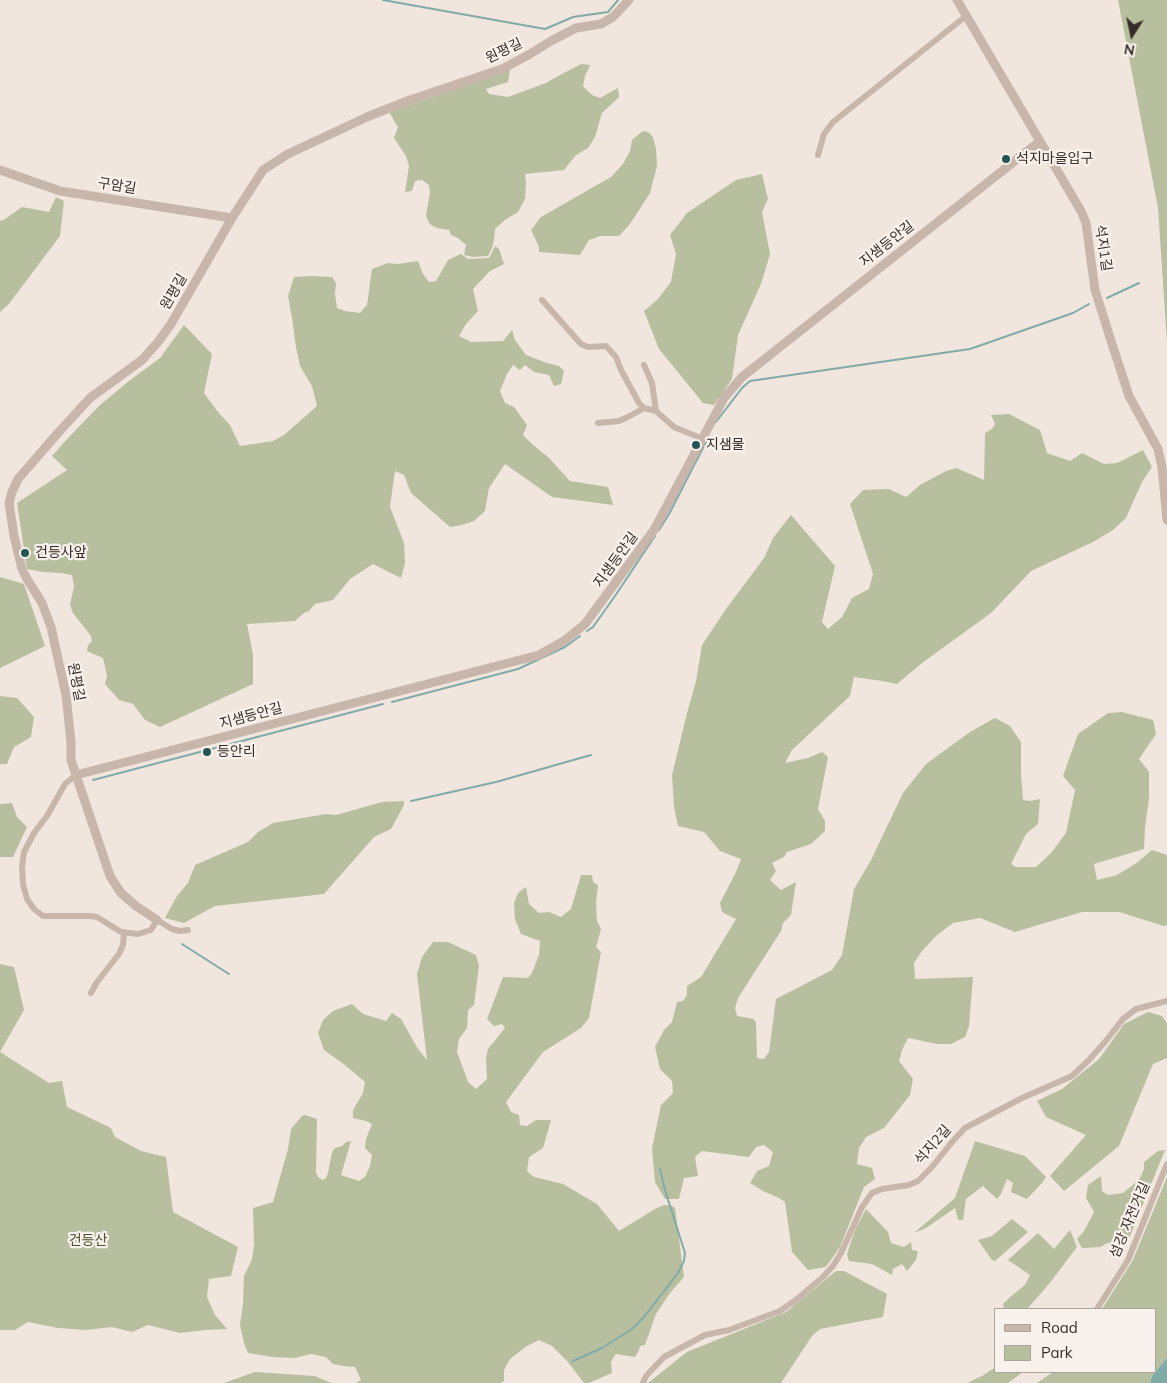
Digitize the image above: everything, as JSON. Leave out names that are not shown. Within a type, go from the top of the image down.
[{"type":"street","name":"원평길","points":[[76,775],[71,760],[66,695],[51,627],[42,603],[22,569],[14,536],[9,503],[18,479],[90,398],[142,360],[158,342],[171,324],[262,170],[288,154],[375,114],[407,101],[502,69],[576,28],[601,24],[613,17],[629,0]]},
{"type":"street","name":"석지1길","points":[[957,0],[1086,223],[1095,290],[1113,347],[1129,396],[1158,450],[1162,467],[1167,520]]},
{"type":"street","points":[[818,155],[824,134],[833,122],[966,16]]},
{"type":"street","name":"지샘등안길","points":[[76,775],[538,655],[564,641],[585,624],[654,530],[724,398],[742,377],[1040,141]]},
{"type":"street","name":"구암길","points":[[0,170],[60,191],[232,218]]},
{"type":"street","points":[[542,300],[581,344],[588,347],[606,346],[616,357],[639,403],[644,408],[656,411],[674,427],[702,439]]},
{"type":"street","points":[[644,365],[652,383],[656,411]]},
{"type":"street","points":[[598,423],[619,421],[644,408]]},
{"type":"street","points":[[156,920],[151,930],[138,934],[121,932],[97,917],[43,916],[34,909],[27,899],[23,884],[22,866],[24,852],[65,784],[76,775],[110,876],[121,893],[136,906],[172,929],[188,930]]},
{"type":"street","points":[[91,993],[97,982],[119,954],[123,945],[124,932]]},
{"type":"street","name":"석지2길","points":[[643,1383],[646,1376],[664,1357],[672,1352],[705,1335],[729,1330],[780,1311],[797,1299],[833,1266],[862,1207],[872,1193],[882,1189],[909,1185],[918,1181],[965,1128],[1022,1098],[1072,1076],[1088,1061],[1129,1014],[1136,1010],[1167,1001]]},
{"type":"street","name":"섬강 자전거길","points":[[1097,1308],[1128,1260],[1167,1164]]},
{"type":"green space","points":[[1118,0],[1167,0],[1167,342],[1158,208]]},
{"type":"green space","points":[[581,64],[590,65],[583,86],[592,95],[600,98],[618,88],[619,97],[602,113],[595,137],[588,148],[576,155],[564,170],[525,174],[525,199],[518,212],[495,229],[492,248],[488,256],[473,257],[464,255],[466,245],[451,235],[449,230],[437,228],[428,221],[426,215],[430,193],[429,185],[422,180],[415,181],[412,191],[405,192],[409,166],[406,156],[394,138],[398,127],[389,112],[510,70],[508,82],[486,89],[489,94],[508,97],[546,83]]},
{"type":"green space","points":[[643,131],[648,132],[653,137],[657,166],[650,193],[630,224],[619,236],[600,236],[589,240],[580,255],[539,252],[539,247],[531,230],[541,217],[611,177],[623,164],[630,151],[632,140]]},
{"type":"green space","points":[[762,174],[768,199],[762,212],[770,254],[761,284],[738,335],[732,379],[714,405],[703,403],[659,349],[644,311],[657,300],[671,282],[676,254],[670,235],[687,213],[736,180]]},
{"type":"green space","points":[[56,197],[64,201],[60,236],[8,305],[0,312],[0,221],[22,207],[49,212]]},
{"type":"green space","points":[[495,246],[499,249],[504,264],[490,271],[473,289],[478,311],[466,324],[459,336],[471,342],[503,341],[512,330],[515,340],[526,355],[559,366],[564,371],[561,384],[554,386],[549,375],[534,372],[525,365],[520,370],[513,365],[500,391],[505,403],[514,407],[527,425],[523,435],[549,458],[570,481],[608,487],[613,505],[552,497],[505,464],[489,488],[485,511],[474,521],[450,527],[411,493],[404,475],[395,471],[390,507],[404,543],[405,563],[401,578],[373,564],[350,579],[333,600],[315,604],[295,621],[247,624],[253,654],[253,684],[160,727],[145,720],[133,704],[119,700],[105,684],[107,676],[103,658],[87,651],[88,645],[92,641],[91,636],[73,613],[70,605],[74,586],[72,575],[27,569],[17,503],[67,470],[52,456],[100,405],[160,358],[184,325],[212,354],[204,393],[230,425],[240,446],[273,441],[284,435],[317,406],[312,386],[300,366],[296,347],[288,296],[294,277],[332,277],[336,283],[337,308],[360,313],[367,305],[372,269],[388,263],[398,264],[418,261],[423,274],[429,282],[436,281],[448,260],[461,254],[468,259],[489,258]]},
{"type":"green space","points":[[1009,414],[1040,430],[1047,453],[1070,461],[1082,453],[1104,464],[1117,463],[1143,450],[1152,467],[1142,482],[1126,518],[1113,530],[1093,542],[1031,571],[991,613],[922,663],[897,684],[854,677],[850,696],[792,750],[785,763],[808,758],[822,752],[828,757],[818,809],[825,821],[825,831],[811,844],[787,852],[784,857],[772,863],[776,871],[770,880],[781,890],[796,882],[791,915],[783,923],[781,931],[738,998],[735,1008],[737,1016],[754,1019],[756,1023],[757,1058],[764,1059],[769,1052],[776,999],[832,970],[842,955],[854,889],[871,860],[903,793],[926,764],[970,732],[995,718],[1010,726],[1021,742],[1023,800],[1040,799],[1038,824],[1026,834],[1011,864],[1016,867],[1036,867],[1051,853],[1066,833],[1075,790],[1063,776],[1078,734],[1108,713],[1122,712],[1153,720],[1156,734],[1139,759],[1149,772],[1149,799],[1144,849],[1094,864],[1097,880],[1117,875],[1138,862],[1152,850],[1167,855],[1167,925],[1164,926],[1119,912],[1082,912],[1015,932],[980,918],[953,923],[937,935],[914,963],[915,979],[973,977],[969,1026],[965,1037],[951,1044],[937,1044],[908,1038],[899,1061],[913,1079],[910,1095],[884,1128],[866,1137],[859,1148],[857,1164],[872,1168],[875,1179],[864,1187],[840,1247],[826,1267],[808,1270],[792,1252],[785,1202],[750,1183],[757,1171],[769,1166],[773,1152],[764,1145],[756,1147],[749,1157],[702,1151],[695,1157],[698,1176],[684,1178],[679,1199],[665,1199],[655,1182],[652,1148],[661,1105],[673,1093],[672,1081],[660,1069],[655,1047],[664,1030],[672,1022],[677,1002],[683,1001],[687,995],[687,986],[701,977],[736,919],[722,912],[720,903],[741,859],[720,851],[704,832],[678,826],[674,807],[672,775],[696,681],[702,645],[764,558],[773,538],[791,515],[835,566],[822,622],[828,629],[842,617],[852,598],[869,589],[873,574],[850,504],[863,490],[889,489],[906,497],[920,485],[946,471],[956,468],[984,480],[985,433],[992,429],[995,424],[991,415]]},
{"type":"green space","points":[[0,577],[24,584],[45,646],[0,668]]},
{"type":"green space","points":[[0,696],[17,698],[34,717],[31,737],[14,747],[7,764],[0,764]]},
{"type":"green space","points":[[404,801],[404,805],[391,829],[374,837],[324,894],[215,906],[184,923],[165,918],[177,896],[188,883],[195,865],[248,842],[258,832],[273,823],[326,814],[336,815],[382,802]]},
{"type":"green space","points":[[12,803],[17,817],[27,827],[13,857],[0,857],[0,804]]},
{"type":"green space","points":[[581,875],[592,875],[593,882],[598,885],[597,921],[601,929],[596,947],[601,952],[589,1018],[581,1028],[543,1052],[506,1102],[511,1112],[519,1115],[520,1125],[527,1126],[536,1120],[551,1120],[543,1148],[529,1157],[527,1171],[534,1177],[563,1184],[597,1204],[619,1231],[664,1205],[670,1205],[675,1208],[684,1277],[670,1293],[656,1314],[645,1345],[640,1346],[635,1357],[616,1354],[611,1361],[612,1373],[589,1383],[584,1383],[567,1361],[552,1346],[539,1340],[527,1346],[510,1359],[504,1370],[504,1381],[500,1383],[356,1383],[361,1380],[355,1367],[333,1364],[326,1357],[311,1354],[295,1358],[272,1357],[248,1353],[240,1325],[244,1276],[252,1259],[254,1245],[253,1208],[273,1202],[288,1149],[291,1129],[302,1116],[305,1115],[317,1119],[316,1172],[318,1177],[323,1180],[328,1173],[332,1152],[335,1148],[342,1146],[346,1142],[351,1141],[341,1175],[359,1181],[365,1177],[370,1166],[372,1155],[365,1148],[366,1139],[372,1124],[353,1118],[353,1110],[363,1093],[365,1082],[324,1050],[318,1033],[323,1020],[333,1011],[352,1004],[363,1014],[386,1021],[392,1013],[401,1019],[418,1049],[427,1060],[417,974],[422,957],[433,942],[448,942],[476,955],[479,966],[474,1005],[468,1010],[467,1028],[459,1039],[457,1052],[468,1082],[476,1089],[487,1079],[486,1058],[488,1049],[505,1028],[502,1024],[494,1026],[487,1019],[503,977],[528,978],[539,955],[540,941],[521,934],[515,919],[514,903],[518,893],[526,887],[529,904],[539,913],[549,912],[561,917],[571,909]]},
{"type":"green space","points":[[0,964],[14,967],[24,1010],[0,1052]]},
{"type":"green space","points":[[1148,1012],[1162,1016],[1167,1023],[1167,1058],[1153,1064],[1119,1146],[1064,1191],[1050,1176],[1086,1135],[1046,1117],[1037,1101],[1062,1089],[1099,1059],[1124,1024]]},
{"type":"green space","name":"건등산","points":[[0,1052],[49,1083],[62,1081],[67,1107],[111,1128],[115,1137],[141,1151],[166,1157],[173,1212],[238,1247],[231,1276],[209,1279],[207,1297],[215,1315],[227,1329],[180,1333],[148,1325],[132,1332],[112,1327],[86,1330],[58,1328],[28,1322],[15,1330],[0,1330]]},
{"type":"green space","points":[[975,1141],[1025,1156],[1046,1177],[1027,1199],[1011,1192],[1013,1183],[1007,1179],[997,1199],[983,1186],[966,1199],[963,1220],[958,1220],[955,1208],[926,1228],[914,1233],[955,1198]]},
{"type":"green space","points":[[1165,1150],[1126,1246],[1107,1243],[1101,1247],[1082,1248],[1077,1239],[1084,1231],[1094,1212],[1086,1198],[1088,1185],[1101,1176],[1102,1191],[1108,1195],[1123,1193],[1139,1180],[1144,1169],[1144,1162],[1158,1151]]},
{"type":"green space","points":[[1167,1177],[1167,1358],[1157,1370],[1157,1308],[1103,1308],[1133,1260]]},
{"type":"green space","points":[[866,1209],[888,1232],[891,1243],[904,1247],[911,1242],[912,1250],[918,1251],[916,1260],[907,1271],[902,1264],[893,1269],[892,1275],[872,1264],[849,1261],[847,1254],[855,1230]]},
{"type":"green space","points":[[1012,1219],[1028,1232],[995,1261],[992,1260],[978,1240],[992,1236]]},
{"type":"green space","points":[[1070,1230],[1077,1247],[1049,1284],[1028,1308],[1004,1308],[1003,1304],[1025,1285],[1030,1275],[1008,1260],[1038,1233],[1054,1249]]},
{"type":"green space","points":[[836,1271],[844,1271],[887,1294],[883,1317],[820,1329],[812,1336],[781,1383],[648,1383],[687,1352],[786,1312]]},
{"type":"green space","points":[[994,1368],[994,1373],[1022,1373],[1008,1383],[967,1383]]},
{"type":"green space","points":[[255,1372],[315,1376],[331,1383],[224,1383]]},
{"type":"green space","points":[[1052,1373],[1155,1373],[1150,1383],[1037,1383]]},
{"type":"water","points":[[1167,1358],[1167,1383],[1150,1383],[1152,1376],[1157,1373],[1157,1370]]},
{"type":"waterway","points":[[383,0],[545,29],[573,17],[608,12],[618,0]]},
{"type":"waterway","points":[[1107,298],[1139,283]]},
{"type":"waterway","points":[[716,422],[742,388],[750,381],[970,349],[1073,313],[1089,304]]},
{"type":"waterway","points":[[659,530],[706,442]]},
{"type":"waterway","points":[[587,631],[593,627],[655,536]]},
{"type":"waterway","points":[[392,702],[518,669],[565,647],[580,636]]},
{"type":"waterway","points":[[93,780],[383,704]]},
{"type":"waterway","points":[[411,801],[496,782],[591,755]]},
{"type":"waterway","points":[[182,944],[229,974]]},
{"type":"waterway","points":[[573,1361],[602,1348],[632,1329],[644,1317],[678,1273],[684,1261],[685,1253],[660,1169]]},
{"type":"place","name":"석지마을입구","points":[[1006,159]]},
{"type":"place","name":"지샘물","points":[[696,445]]},
{"type":"place","name":"건등사앞","points":[[25,553]]},
{"type":"place","name":"등안리","points":[[207,752]]}]
